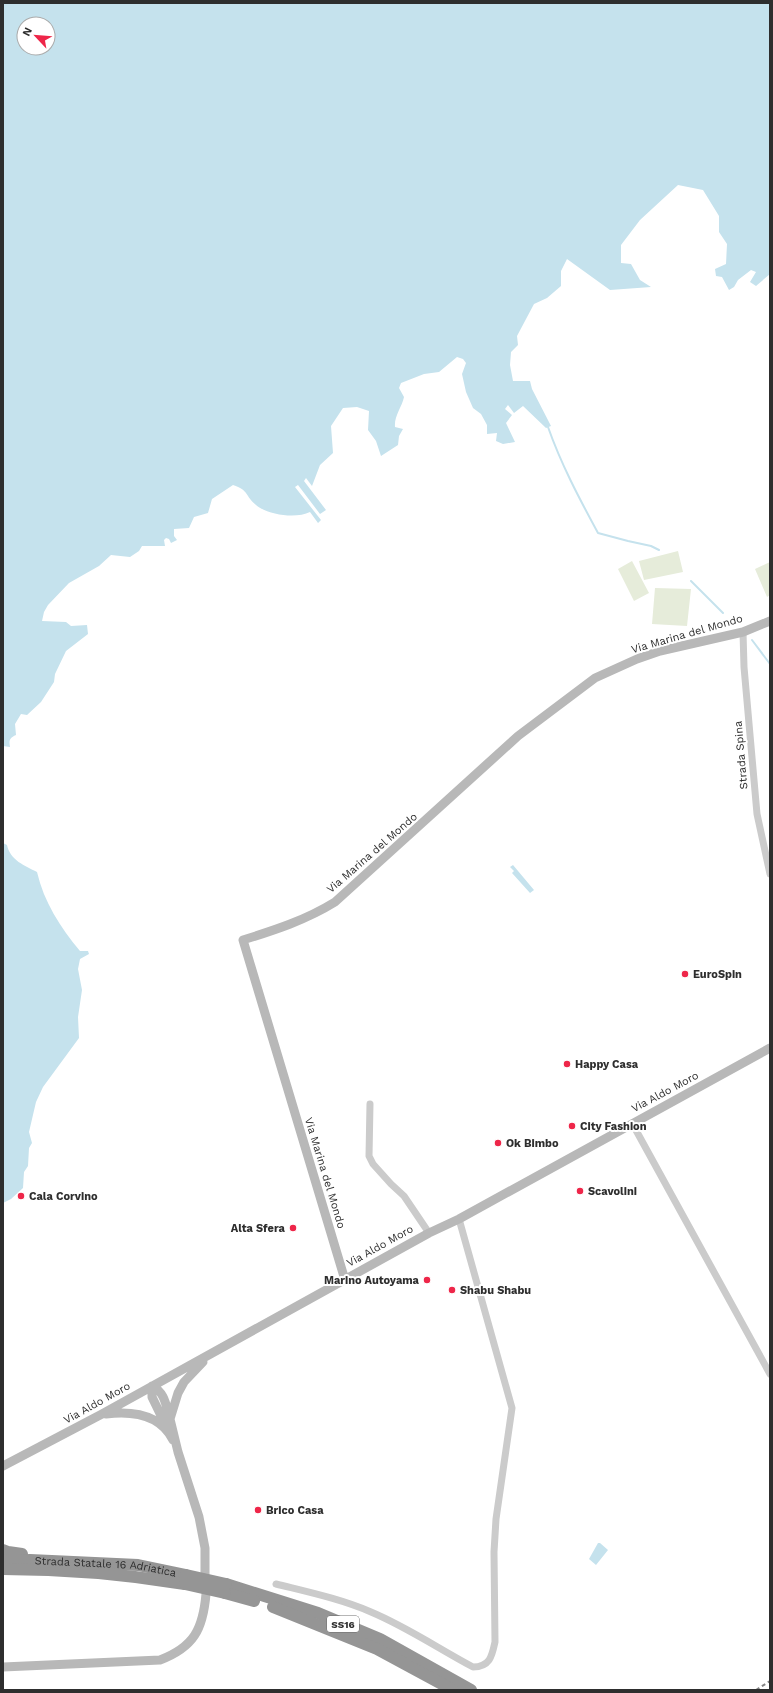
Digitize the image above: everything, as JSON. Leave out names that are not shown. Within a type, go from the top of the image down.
[{"type":"highway","name":"SS16","points":[[3,1550],[22,1554],[104,1558],[138,1565]]},
{"type":"highway","name":"Strada Statale 16 Adriatica","points":[[3,1561],[30,1560],[138,1565],[186,1580],[318,1613],[373,1636],[452,1686],[470,1689]]},
{"type":"highway","name":"Strada Statale 16 Adriatica","points":[[3,1569],[43,1569],[186,1580]]},
{"type":"highway","name":"SS16","points":[[3,1575],[34,1574],[110,1577],[120,1574]]},
{"type":"main road","name":"Via Marina del Mondo","points":[[345,1280],[243,940],[290,925],[335,902],[518,736],[595,678],[637,659],[660,651],[742,632],[770,621]]},
{"type":"main road","name":"Via Aldo Moro","points":[[3,1466],[102,1414],[429,1233],[459,1219],[770,1048]]},
{"type":"main road","points":[[170,1419],[178,1393],[184,1382],[192,1372],[215,1352]]},
{"type":"main road","points":[[178,1452],[152,1397],[152,1386],[158,1389],[164,1396],[178,1452],[199,1517],[205,1548],[205,1574]]},
{"type":"main road","points":[[102,1414],[124,1412],[141,1414],[155,1421],[170,1433]]},
{"type":"main road","points":[[3,1667],[160,1660],[174,1655],[187,1645],[194,1637],[202,1620],[206,1594]]},
{"type":"street","name":"Strada Spina","points":[[742,632],[757,814],[770,874]]},
{"type":"street","points":[[370,1104],[369,1156],[373,1164],[404,1196],[429,1233]]},
{"type":"street","points":[[632,1123],[770,1374]]},
{"type":"street","points":[[276,1584],[370,1611],[420,1636],[473,1667],[480,1667],[487,1663],[492,1654],[495,1642],[493,1564],[496,1519],[512,1408],[459,1219]]},
{"type":"green space","points":[[678,551],[683,572],[644,580],[639,561]]},
{"type":"green space","points":[[632,561],[649,593],[634,601],[618,569]]},
{"type":"green space","points":[[770,562],[770,595],[767,597],[755,569]]},
{"type":"green space","points":[[655,588],[691,589],[687,626],[652,624]]},
{"type":"water","points":[[3,3],[770,3],[770,274],[756,286],[750,282],[756,272],[751,270],[738,280],[734,287],[729,290],[722,277],[716,276],[715,269],[726,264],[727,244],[719,232],[719,216],[703,190],[678,185],[640,220],[621,245],[621,263],[631,264],[640,280],[651,287],[610,290],[567,259],[561,271],[561,286],[547,298],[534,304],[517,336],[518,345],[511,352],[510,365],[513,381],[530,381],[532,389],[551,426],[546,428],[523,406],[514,413],[508,405],[505,409],[512,415],[506,423],[515,442],[503,444],[496,441],[497,433],[487,434],[487,425],[481,414],[473,408],[466,392],[462,374],[466,363],[463,359],[457,357],[439,372],[424,374],[401,383],[399,388],[404,397],[396,419],[395,427],[403,429],[399,436],[398,445],[381,456],[376,441],[368,430],[369,411],[357,407],[343,408],[331,426],[333,453],[320,465],[312,486],[306,478],[304,481],[326,510],[320,514],[298,485],[295,487],[321,520],[318,523],[310,512],[297,515],[282,515],[261,508],[253,502],[242,489],[233,485],[212,499],[208,513],[194,517],[189,528],[174,529],[174,536],[177,540],[171,543],[169,539],[166,538],[164,540],[165,546],[142,546],[139,551],[130,557],[111,555],[99,566],[69,583],[48,605],[44,612],[42,621],[66,622],[71,626],[87,625],[88,634],[66,651],[55,674],[54,682],[41,702],[27,715],[21,714],[15,724],[16,735],[10,740],[10,747],[3,746]]},
{"type":"water","points":[[3,843],[7,845],[11,855],[15,859],[37,872],[48,904],[59,923],[80,951],[88,951],[89,954],[80,959],[78,969],[82,990],[78,1017],[79,1038],[43,1087],[36,1102],[29,1132],[32,1143],[29,1148],[28,1166],[24,1172],[23,1188],[11,1199],[3,1203]]},
{"type":"water","points":[[513,865],[534,890],[530,893],[512,873],[514,871],[510,867]]},
{"type":"water","points":[[598,1543],[608,1550],[596,1565],[589,1559]]},
{"type":"waterway","points":[[548,427],[577,494],[598,533],[651,546],[659,550]]},
{"type":"waterway","points":[[691,581],[723,613]]},
{"type":"waterway","points":[[752,640],[770,664]]},
{"type":"railway","points":[[756,1690],[770,1681]]},
{"type":"place","name":"EuroSpin","points":[[685,974]]},
{"type":"place","name":"Happy Casa","points":[[567,1064]]},
{"type":"place","name":"City Fashion","points":[[572,1126]]},
{"type":"place","name":"Ok Bimbo","points":[[498,1143]]},
{"type":"place","name":"Scavolini","points":[[580,1191]]},
{"type":"place","name":"Cala Corvino","points":[[21,1196]]},
{"type":"place","name":"Alta Sfera","points":[[293,1228]]},
{"type":"place","name":"Marino Autoyama","points":[[427,1280]]},
{"type":"place","name":"Shabu Shabu","points":[[452,1290]]},
{"type":"place","name":"Brico Casa","points":[[258,1510]]}]
